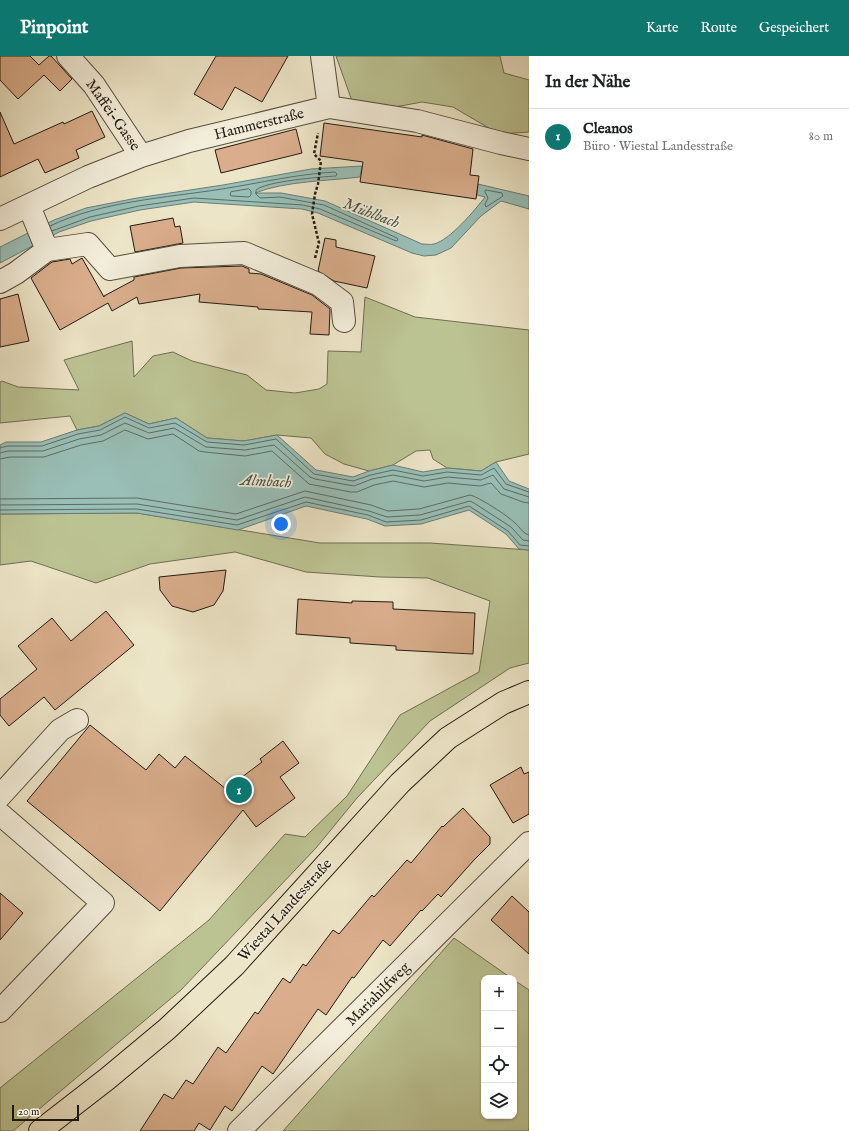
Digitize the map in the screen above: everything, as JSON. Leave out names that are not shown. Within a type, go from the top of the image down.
[{"type":"main road","name":"Wiestal Landesstraße","points":[[40,1131],[107,1079],[166,1029],[234,966],[400,783],[448,738],[503,703],[529,692]]},
{"type":"street","name":"Maffei-Gasse","points":[[68,56],[94,85],[141,156]]},
{"type":"street","points":[[322,56],[329,107]]},
{"type":"street","name":"Hammerstraße","points":[[0,220],[31,211],[88,177],[141,156],[189,141],[329,107],[417,121],[529,149]]},
{"type":"street","points":[[31,211],[46,246]]},
{"type":"street","points":[[0,282],[16,273],[46,246],[88,244],[110,269],[180,256],[244,253],[318,284],[342,302],[344,321]]},
{"type":"street","points":[[0,796],[60,730],[77,720]]},
{"type":"street","points":[[0,814],[103,903],[0,1011]]},
{"type":"street","name":"Mariahilfweg","points":[[239,1131],[525,856]]},
{"type":"path","points":[[309,280],[319,243],[312,214],[318,184],[320,161]]},
{"type":"green space","points":[[336,56],[500,56],[504,73],[529,80],[529,132],[499,134],[453,107],[422,102],[395,107],[352,101]]},
{"type":"green space","points":[[365,297],[415,317],[529,330],[529,454],[496,462],[481,471],[447,468],[433,459],[430,450],[416,451],[393,465],[369,471],[344,464],[325,454],[311,438],[277,435],[244,441],[207,438],[176,418],[149,424],[125,413],[99,426],[77,430],[70,416],[0,423],[0,382],[2,381],[18,387],[79,390],[64,360],[132,341],[134,377],[153,356],[173,352],[192,361],[247,375],[266,390],[295,393],[319,389],[327,384],[328,351],[361,352]]},
{"type":"green space","points":[[137,513],[320,543],[430,543],[529,550],[529,663],[510,668],[430,721],[357,798],[316,848],[181,990],[13,1131],[0,1131],[0,1088],[209,920],[285,834],[305,837],[347,796],[400,715],[479,672],[490,601],[428,578],[380,577],[306,572],[235,552],[150,564],[96,583],[31,561],[0,565],[0,514]]},
{"type":"green space","points":[[454,938],[507,975],[481,975],[481,1119],[517,1119],[517,982],[529,990],[529,1131],[283,1131]]},
{"type":"water","points":[[362,166],[360,177],[293,184],[255,193],[281,193],[325,201],[422,244],[434,244],[447,237],[469,217],[485,197],[477,195],[478,184],[529,196],[529,209],[501,201],[481,216],[451,248],[436,255],[424,256],[412,253],[318,213],[302,209],[194,202],[140,210],[91,221],[59,232],[0,263],[0,247],[54,220],[86,208],[311,169]]},
{"type":"water","name":"Almbach","points":[[125,413],[149,424],[176,418],[207,438],[244,441],[277,435],[316,470],[353,477],[393,465],[423,472],[447,468],[481,471],[496,462],[509,481],[529,489],[529,550],[519,549],[506,534],[469,510],[421,524],[385,526],[367,519],[306,506],[238,530],[137,513],[0,514],[0,445],[6,442],[41,442],[77,430],[99,426]]},
{"type":"building","points":[[0,56],[30,56],[39,65],[51,56],[72,79],[60,91],[44,75],[18,99],[0,80]]},
{"type":"building","points":[[216,56],[288,56],[262,102],[235,87],[222,110],[194,94]]},
{"type":"building","points":[[92,111],[105,137],[76,150],[79,158],[45,173],[38,159],[0,177],[0,112],[14,144]]},
{"type":"building","points":[[324,123],[422,137],[422,135],[473,149],[470,175],[479,176],[476,199],[360,182],[363,162],[320,156]]},
{"type":"building","points":[[296,129],[302,153],[221,173],[215,150]]},
{"type":"building","points":[[173,218],[175,227],[180,226],[183,243],[135,252],[130,226]]},
{"type":"building","points":[[325,238],[336,240],[336,247],[375,256],[367,288],[334,281],[318,271]]},
{"type":"building","points":[[82,258],[104,297],[134,280],[134,277],[181,268],[242,266],[249,269],[249,273],[261,274],[312,295],[330,309],[329,335],[310,334],[312,312],[258,309],[258,307],[199,302],[200,294],[139,304],[137,297],[112,311],[108,303],[60,330],[31,278],[52,262],[70,259],[72,264]]},
{"type":"building","points":[[18,294],[29,341],[0,347],[0,299]]},
{"type":"building","points":[[226,570],[223,591],[214,605],[193,612],[172,606],[160,590],[159,577]]},
{"type":"building","points":[[298,599],[352,603],[352,601],[393,602],[393,609],[475,613],[473,654],[396,650],[396,646],[350,643],[350,638],[296,634]]},
{"type":"building","points":[[106,611],[134,645],[55,710],[44,697],[9,726],[0,715],[0,699],[37,669],[18,646],[52,618],[71,641]]},
{"type":"building","points":[[90,725],[146,770],[159,754],[175,768],[185,756],[226,789],[262,762],[260,759],[283,741],[299,763],[280,777],[295,798],[256,827],[243,810],[160,911],[27,801]]},
{"type":"building","points":[[521,767],[524,774],[529,772],[529,814],[513,823],[490,785]]},
{"type":"building","points":[[463,808],[490,837],[490,844],[441,897],[438,894],[422,911],[421,910],[390,946],[383,940],[354,978],[352,977],[326,1015],[318,1009],[273,1074],[262,1066],[232,1111],[225,1106],[210,1130],[199,1123],[194,1131],[140,1131],[164,1094],[173,1099],[186,1080],[193,1084],[218,1047],[226,1053],[255,1012],[258,1014],[283,978],[290,983],[303,964],[306,966],[333,930],[339,934],[372,895],[374,897],[407,860],[411,863],[442,826],[443,827]]},
{"type":"building","points":[[0,893],[23,913],[0,940]]},
{"type":"building","points":[[512,896],[529,912],[529,954],[491,920]]},
{"type":"place","name":"Cleanos","points":[[239,790]]},
{"type":"water label","name":"Mühlbach","points":[[371,214]]}]
